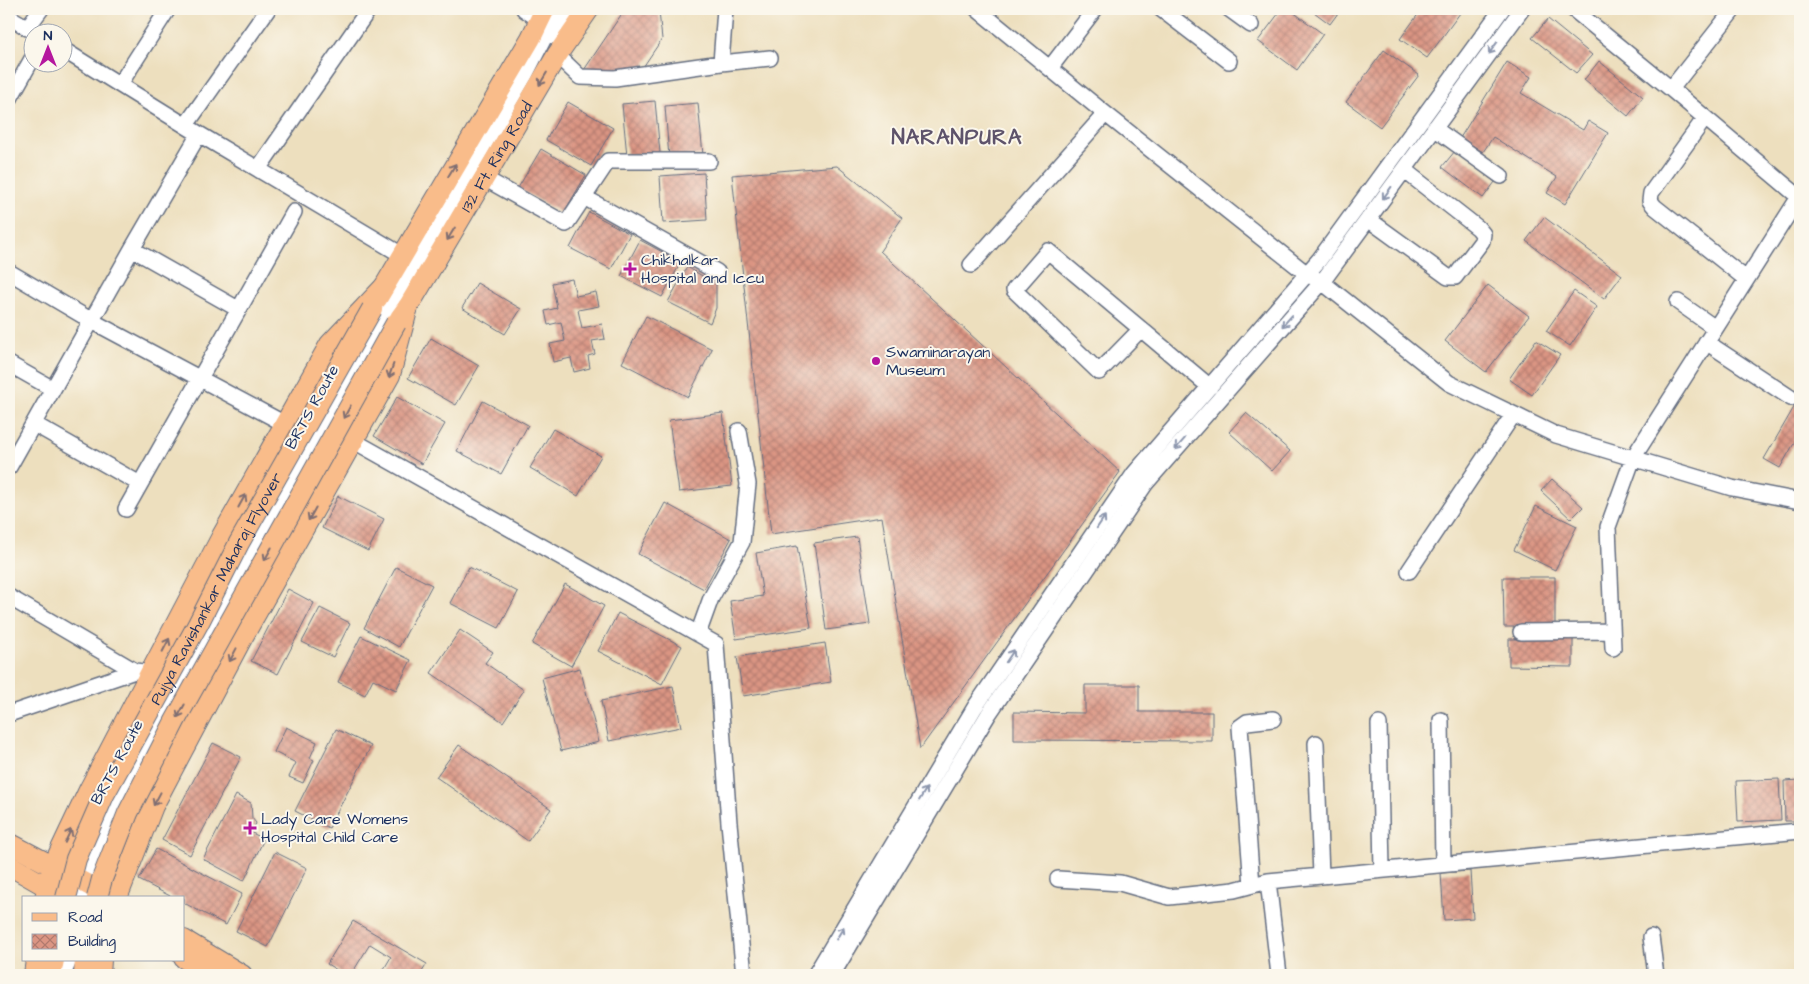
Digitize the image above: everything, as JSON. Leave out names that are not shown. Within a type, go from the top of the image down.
[{"type":"main road","name":"132 Ft. Ring Road","points":[[408,308],[558,55],[589,9]]},
{"type":"main road","name":"132 Ft. Ring Road","points":[[383,288],[531,38],[537,12]]},
{"type":"main road","points":[[46,892],[53,866],[144,672],[330,344],[383,288]]},
{"type":"main road","name":"Pujya Ravishankar Maharaj Flyover","points":[[67,896],[76,859],[104,794],[193,632],[238,543],[383,288]]},
{"type":"main road","points":[[118,896],[153,806],[241,640],[390,375],[408,308]]},
{"type":"main road","name":"Pujya Ravishankar Maharaj Flyover","points":[[98,896],[102,879],[128,813],[175,721],[396,323],[408,308]]},
{"type":"main road","points":[[9,843],[53,866],[81,890],[104,896]]},
{"type":"main road","points":[[9,864],[46,892],[59,896]]},
{"type":"main road","points":[[185,941],[242,975]]},
{"type":"main road","points":[[185,959],[213,975]]},
{"type":"main road","points":[[34,975],[36,962]]},
{"type":"main road","points":[[100,975],[102,962]]},
{"type":"main road","points":[[51,975],[68,966],[84,975]]},
{"type":"street","points":[[35,22],[41,9]]},
{"type":"street","points":[[120,84],[168,9]]},
{"type":"street","points":[[186,126],[268,9]]},
{"type":"street","points":[[258,169],[369,9]]},
{"type":"street","name":"BRTS Route","points":[[81,890],[110,810],[346,380],[525,75],[559,9]]},
{"type":"street","name":"BRTS Route","points":[[525,75],[573,9]]},
{"type":"street","points":[[721,63],[725,9]]},
{"type":"street","points":[[977,9],[1105,114],[1307,274],[1322,282],[1449,383],[1556,435],[1732,488],[1800,501]]},
{"type":"street","points":[[1050,68],[1095,9]]},
{"type":"street","points":[[1161,9],[1230,61]]},
{"type":"street","points":[[1229,9],[1251,25]]},
{"type":"street","points":[[815,975],[975,707],[1134,474],[1319,260],[1502,9]]},
{"type":"street","points":[[832,975],[988,714],[1146,483],[1322,282],[1522,9]]},
{"type":"street","points":[[1573,9],[1800,198],[1746,279],[1633,458],[1608,527],[1613,648]]},
{"type":"street","points":[[1671,89],[1734,9]]},
{"type":"street","points":[[9,17],[22,25]]},
{"type":"street","points":[[72,55],[186,126],[402,255]]},
{"type":"street","points":[[558,55],[580,77],[615,78],[770,58]]},
{"type":"street","points":[[9,100],[25,72]]},
{"type":"street","points":[[971,264],[1105,114]]},
{"type":"street","points":[[1706,118],[1652,194],[1650,201],[1655,207],[1746,279]]},
{"type":"street","points":[[1434,128],[1501,176]]},
{"type":"street","points":[[9,467],[132,249],[200,134]]},
{"type":"street","points":[[484,178],[566,224],[608,161],[709,161]]},
{"type":"street","points":[[1368,219],[1448,277],[1455,277],[1482,241],[1483,234],[1478,228],[1404,170]]},
{"type":"street","points":[[584,197],[717,272]]},
{"type":"street","points":[[126,509],[294,212]]},
{"type":"street","points":[[132,249],[238,309]]},
{"type":"street","points":[[1141,329],[1098,372],[1014,290],[1048,251],[1210,386]]},
{"type":"street","points":[[9,272],[92,321],[285,424]]},
{"type":"street","points":[[1678,302],[1715,328]]},
{"type":"street","points":[[1706,342],[1791,398]]},
{"type":"street","points":[[9,364],[52,389]]},
{"type":"street","points":[[1409,571],[1513,415]]},
{"type":"street","points":[[34,424],[140,484]]},
{"type":"street","points":[[698,634],[711,598],[742,542],[748,484],[739,431]]},
{"type":"street","points":[[354,441],[716,644],[729,823],[744,975]]},
{"type":"street","points":[[9,597],[144,672]]},
{"type":"street","points":[[1521,632],[1612,631]]},
{"type":"street","points":[[9,714],[144,672]]},
{"type":"street","points":[[1252,885],[1240,727],[1247,722],[1273,719]]},
{"type":"street","points":[[1441,720],[1443,864]]},
{"type":"street","points":[[1379,724],[1382,870]]},
{"type":"street","points":[[1316,743],[1321,876]]},
{"type":"street","points":[[1058,879],[1120,883],[1169,897],[1234,890],[1268,881],[1800,831]]},
{"type":"street","points":[[1268,881],[1279,975]]},
{"type":"street","points":[[1651,937],[1656,975]]},
{"type":"building","points":[[625,9],[653,9],[659,12],[662,39],[639,73],[584,70]]},
{"type":"building","points":[[1282,9],[1289,9],[1323,34],[1297,70],[1258,41]]},
{"type":"building","points":[[1310,9],[1341,9],[1330,24]]},
{"type":"building","points":[[1422,9],[1463,9],[1427,58],[1400,39]]},
{"type":"building","points":[[1548,19],[1592,55],[1576,73],[1532,38]]},
{"type":"building","points":[[1384,50],[1419,75],[1380,127],[1346,102]]},
{"type":"building","points":[[1599,61],[1643,97],[1628,116],[1584,80]]},
{"type":"building","points":[[1507,62],[1531,77],[1521,93],[1583,130],[1588,121],[1608,133],[1565,204],[1547,193],[1557,177],[1493,137],[1483,152],[1460,138]]},
{"type":"building","points":[[655,101],[660,153],[627,156],[622,104]]},
{"type":"building","points":[[568,102],[613,128],[591,166],[546,140]]},
{"type":"building","points":[[698,103],[703,155],[669,158],[665,106]]},
{"type":"building","points":[[541,149],[586,175],[563,214],[518,188]]},
{"type":"building","points":[[1455,151],[1495,182],[1483,198],[1442,167]]},
{"type":"building","name":"Swaminarayan Museum","points":[[837,166],[902,218],[880,251],[1120,472],[920,749],[882,517],[771,534],[732,175]]},
{"type":"building","points":[[704,173],[707,220],[663,223],[660,176]]},
{"type":"building","points":[[589,212],[630,234],[611,269],[570,248]]},
{"type":"building","points":[[1544,217],[1622,275],[1604,299],[1526,241]]},
{"type":"building","points":[[640,240],[681,262],[662,297],[621,276]]},
{"type":"building","points":[[687,267],[716,284],[716,308],[710,323],[668,302]]},
{"type":"building","points":[[572,279],[576,296],[596,292],[599,306],[578,310],[582,328],[602,324],[605,339],[592,341],[595,354],[588,356],[590,368],[574,372],[571,358],[553,362],[550,344],[565,341],[561,322],[548,325],[545,311],[557,308],[552,283]]},
{"type":"building","points":[[477,283],[521,309],[505,334],[462,308]]},
{"type":"building","points":[[1488,285],[1529,316],[1486,372],[1445,341]]},
{"type":"building","points":[[1574,291],[1597,307],[1570,346],[1546,331]]},
{"type":"building","points":[[646,316],[712,349],[688,397],[622,363]]},
{"type":"building","points":[[431,338],[479,366],[456,405],[408,378]]},
{"type":"building","points":[[1536,340],[1560,355],[1532,395],[1509,379]]},
{"type":"building","points":[[397,397],[445,424],[422,464],[374,436]]},
{"type":"building","points":[[1800,397],[1800,433],[1780,468],[1764,459]]},
{"type":"building","points":[[483,401],[528,425],[501,474],[457,451]]},
{"type":"building","points":[[723,413],[732,486],[679,492],[669,420]]},
{"type":"building","points":[[1246,413],[1290,451],[1272,471],[1229,432]]},
{"type":"building","points":[[553,429],[601,456],[578,496],[530,468]]},
{"type":"building","points":[[1552,479],[1583,507],[1571,519],[1541,491]]},
{"type":"building","points":[[338,496],[384,519],[368,551],[322,528]]},
{"type":"building","points":[[665,503],[731,539],[704,589],[638,554]]},
{"type":"building","points":[[1536,506],[1577,526],[1555,570],[1514,550]]},
{"type":"building","points":[[857,537],[870,624],[826,630],[814,543]]},
{"type":"building","points":[[797,546],[811,628],[736,639],[730,601],[763,596],[756,553]]},
{"type":"building","points":[[396,567],[432,585],[399,647],[364,628]]},
{"type":"building","points":[[469,567],[518,592],[499,628],[450,603]]},
{"type":"building","points":[[1503,577],[1555,577],[1555,627],[1504,627]]},
{"type":"building","points":[[565,584],[604,606],[571,666],[532,644]]},
{"type":"building","points":[[288,589],[314,603],[278,674],[251,661]]},
{"type":"building","points":[[320,608],[350,623],[333,657],[302,642]]},
{"type":"building","points":[[618,613],[682,646],[662,684],[598,651]]},
{"type":"building","points":[[460,630],[493,652],[485,663],[524,690],[503,722],[431,673]]},
{"type":"building","points":[[361,636],[411,660],[396,690],[373,679],[365,695],[338,682]]},
{"type":"building","points":[[1509,639],[1573,639],[1573,667],[1509,666]]},
{"type":"building","points":[[825,643],[831,682],[743,696],[737,657]]},
{"type":"building","points":[[580,668],[599,742],[561,751],[542,678]]},
{"type":"building","points":[[1085,685],[1139,685],[1139,712],[1212,712],[1212,741],[1014,740],[1014,712],[1085,713]]},
{"type":"building","points":[[673,686],[681,727],[609,741],[601,701]]},
{"type":"building","points":[[286,727],[317,742],[310,758],[314,760],[303,783],[289,777],[296,763],[274,752]]},
{"type":"building","points":[[336,729],[371,746],[329,828],[295,811]]},
{"type":"building","points":[[213,743],[241,757],[190,855],[162,840]]},
{"type":"building","points":[[459,745],[551,809],[528,841],[436,777]]},
{"type":"building","points":[[1779,779],[1781,820],[1738,822],[1736,781]]},
{"type":"building","points":[[1800,780],[1800,821],[1785,821],[1784,781]]},
{"type":"building","points":[[236,795],[251,803],[252,818],[256,823],[252,833],[264,839],[244,881],[203,859]]},
{"type":"building","points":[[156,849],[242,894],[226,925],[185,904],[185,896],[170,896],[139,880]]},
{"type":"building","points":[[275,852],[307,868],[268,947],[236,931]]},
{"type":"building","points":[[1470,871],[1473,918],[1444,920],[1441,873]]},
{"type":"building","points":[[353,921],[427,964],[420,975],[381,974],[391,957],[370,944],[351,975],[345,975],[327,964]]},
{"type":"place","name":"Chikhalkar Hospital and Iccu","points":[[630,269]]},
{"type":"place","name":"Swaminarayan Museum","points":[[876,361]]},
{"type":"place","name":"Lady Care Womens Hospital Child Care","points":[[250,828]]},
{"type":"district","name":"NARANPURA","points":[[957,137]]}]
